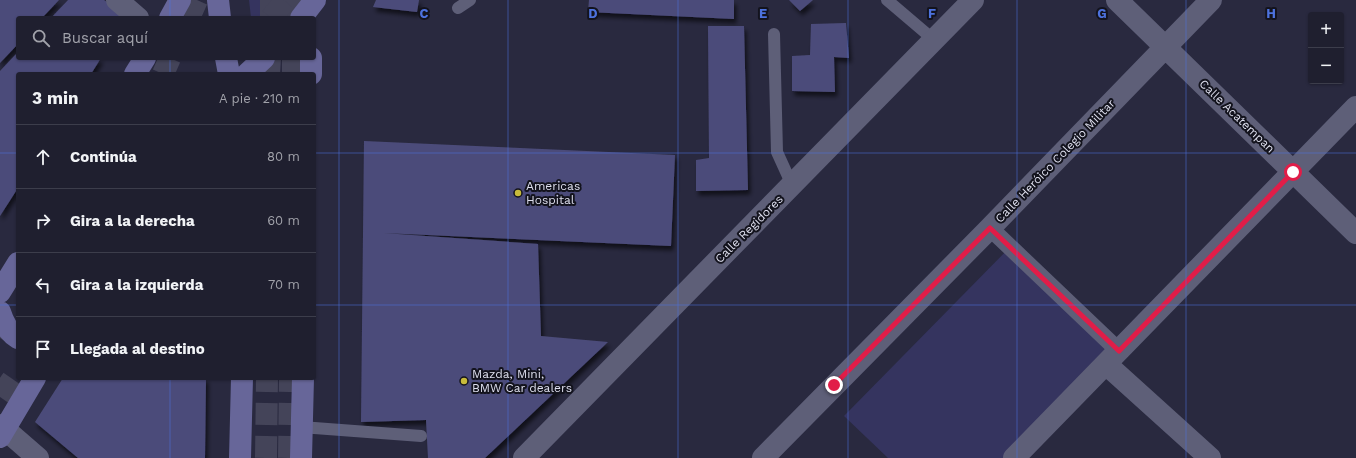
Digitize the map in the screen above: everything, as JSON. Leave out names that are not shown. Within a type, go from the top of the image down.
[{"type":"main road","points":[[171,16],[180,0]]},
{"type":"main road","points":[[218,0],[220,16]]},
{"type":"main road","points":[[136,72],[144,60]]},
{"type":"main road","points":[[226,60],[229,72]]},
{"type":"main road","points":[[249,72],[262,60]]},
{"type":"main road","points":[[311,60],[311,72]]},
{"type":"main road","points":[[0,307],[0,292],[16,266]]},
{"type":"main road","points":[[0,312],[7,329],[16,336]]},
{"type":"main road","points":[[2,430],[34,380]]},
{"type":"main road","points":[[240,458],[242,380]]},
{"type":"main road","points":[[301,458],[303,380]]},
{"type":"street","points":[[118,0],[136,16]]},
{"type":"street","name":"Calle Regidores","points":[[524,458],[973,0]]},
{"type":"street","name":"Calle Acatempan","points":[[1117,0],[1356,233]]},
{"type":"street","name":"Calle Heróico Colegio Militar","points":[[763,458],[990,228],[1211,0]]},
{"type":"street","points":[[1014,458],[1356,107]]},
{"type":"street","points":[[990,228],[1210,458]]},
{"type":"street","points":[[2,430],[38,458]]},
{"type":"lane","points":[[458,8],[470,0]]},
{"type":"lane","points":[[888,0],[934,40]]},
{"type":"lane","points":[[774,34],[777,152],[792,185]]},
{"type":"lane","points":[[301,427],[421,436]]},
{"type":"shaded area","points":[[249,0],[274,0],[262,16],[251,16]]},
{"type":"shaded area","points":[[1015,242],[1119,342],[1005,458],[888,458],[844,416]]},
{"type":"building","points":[[0,0],[59,0],[44,16],[16,16],[16,46],[0,63]]},
{"type":"building","points":[[68,0],[104,0],[128,16],[53,16]]},
{"type":"building","points":[[376,0],[419,0],[417,12],[373,7]]},
{"type":"building","points":[[589,0],[734,0],[734,19],[588,12]]},
{"type":"building","points":[[789,0],[813,0],[800,11]]},
{"type":"building","points":[[846,23],[849,58],[834,57],[835,92],[792,91],[792,56],[810,55],[811,24]]},
{"type":"building","points":[[708,26],[744,26],[748,190],[696,191],[696,160],[709,158]]},
{"type":"building","points":[[16,54],[16,60],[100,60],[92,72],[16,72],[16,191],[0,216],[0,71]]},
{"type":"building","points":[[364,141],[675,155],[671,246],[383,233],[538,244],[541,336],[608,342],[485,458],[428,458],[426,420],[361,422]]},
{"type":"building","points":[[62,380],[206,380],[205,458],[78,458],[35,422]]},
{"type":"tunnel","points":[[190,16],[197,0]]},
{"type":"tunnel","points":[[271,0],[271,16]]},
{"type":"tunnel","points":[[273,16],[286,0]]},
{"type":"tunnel","points":[[294,0],[294,16]]},
{"type":"tunnel","points":[[164,72],[169,60]]},
{"type":"tunnel","points":[[269,72],[270,60]]},
{"type":"tunnel","points":[[293,60],[293,72]]},
{"type":"tunnel","points":[[0,338],[16,314]]},
{"type":"tunnel","points":[[0,397],[16,374]]},
{"type":"tunnel","points":[[266,458],[267,380]]},
{"type":"tunnel","points":[[289,458],[290,380]]},
{"type":"place","name":"Americas Hospital","points":[[518,193]]},
{"type":"place","name":"Mazda, Mini, BMW Car dealers","points":[[464,381]]},
{"type":"route","points":[[834,385],[990,228],[1119,351],[1293,172]]}]
